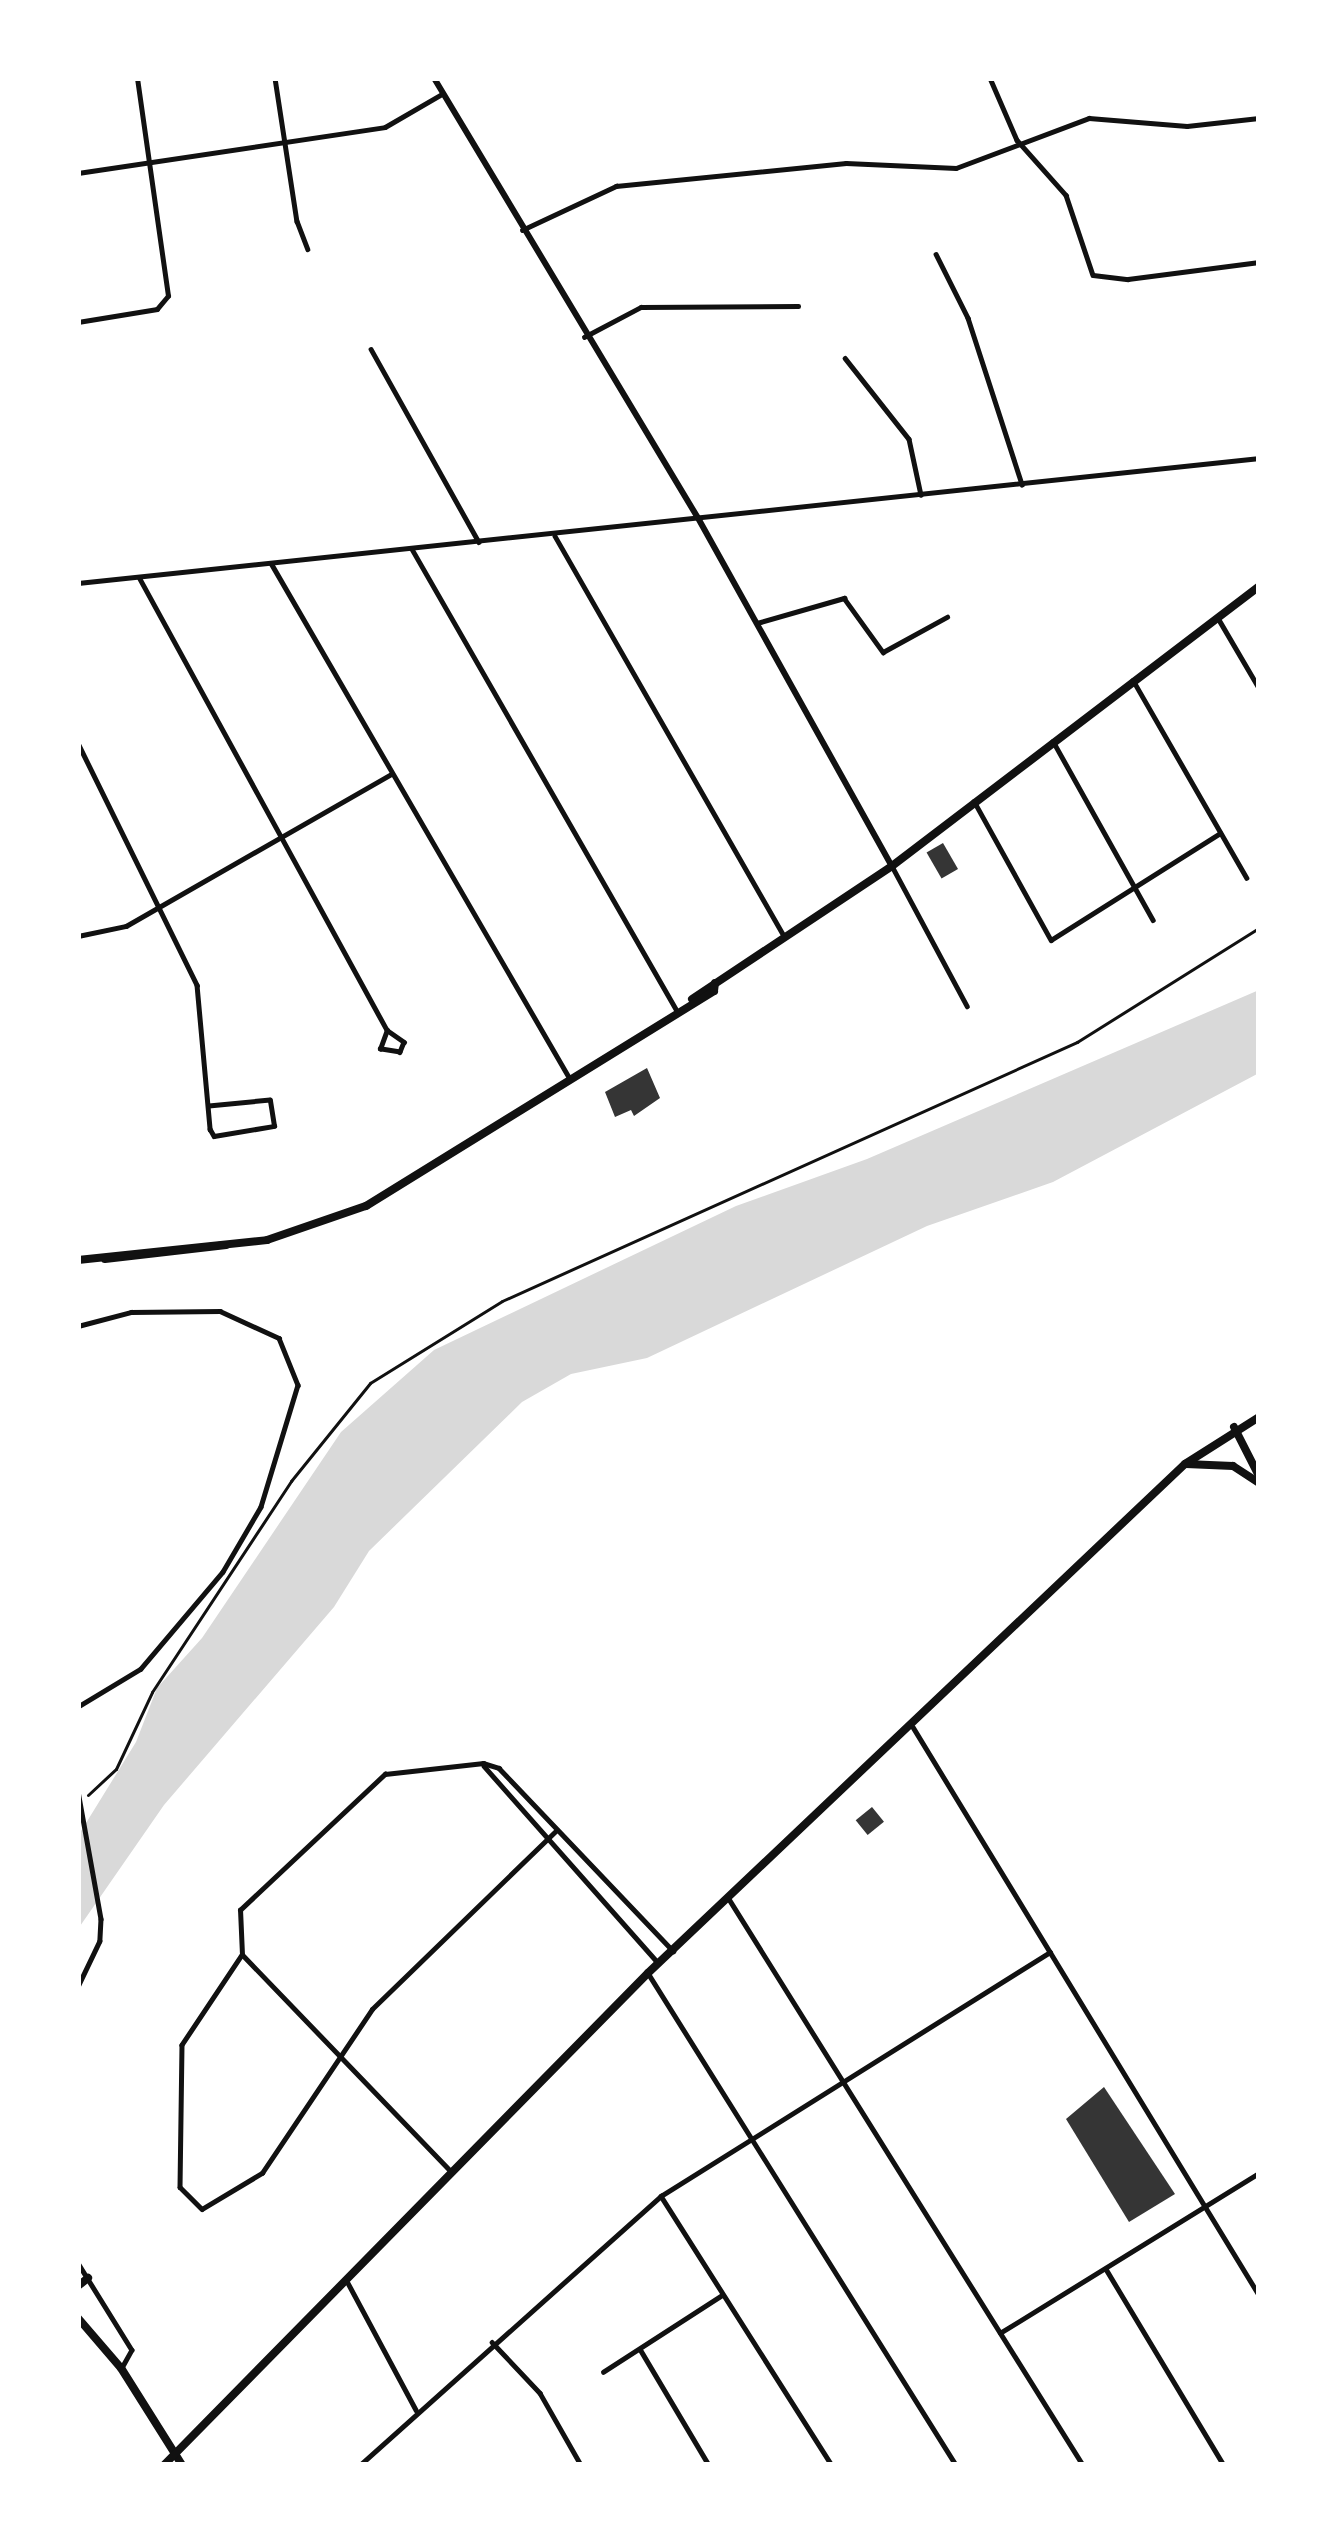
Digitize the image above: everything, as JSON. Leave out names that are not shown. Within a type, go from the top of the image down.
[{"type":"main road","points":[[78,1260],[226,1245],[366,1206],[571,1079],[892,866],[1259,586]]},
{"type":"main road","points":[[164,2465],[449,2170],[658,1963],[913,1727],[1185,1465],[1234,1427],[1259,1418]]},
{"type":"main road","points":[[1234,1427],[1259,1480]]},
{"type":"main road","points":[[1185,1465],[1233,1466],[1259,1480]]},
{"type":"main road","points":[[78,2286],[88,2278]]},
{"type":"main road","points":[[78,2318],[122,2368],[182,2465]]},
{"type":"street","points":[[78,322],[157,309],[168,296],[143,158],[137,78]]},
{"type":"street","points":[[275,78],[283,139],[308,249]]},
{"type":"street","points":[[434,78],[584,337],[758,622],[967,1006]]},
{"type":"street","points":[[990,78],[1017,140],[1066,196],[1085,262],[1101,279],[1259,262]]},
{"type":"street","points":[[78,173],[143,158],[385,128],[442,94]]},
{"type":"street","points":[[522,230],[616,186],[846,163],[956,168],[1017,140],[1089,118],[1187,126],[1259,118]]},
{"type":"street","points":[[936,254],[968,318],[1022,485]]},
{"type":"street","points":[[584,337],[641,308],[797,305]]},
{"type":"street","points":[[371,349],[479,542]]},
{"type":"street","points":[[845,358],[909,440],[921,497]]},
{"type":"street","points":[[78,583],[1259,458]]},
{"type":"street","points":[[555,536],[786,938]]},
{"type":"street","points":[[412,549],[676,1009]]},
{"type":"street","points":[[272,563],[390,775],[571,1079]]},
{"type":"street","points":[[139,578],[286,838],[387,1030],[404,1042],[400,1052],[380,1049],[387,1030]]},
{"type":"street","points":[[758,622],[844,598],[884,652],[947,617]]},
{"type":"street","points":[[1218,618],[1259,688]]},
{"type":"street","points":[[1132,680],[1247,878]]},
{"type":"street","points":[[1053,741],[1153,920]]},
{"type":"street","points":[[78,742],[197,985],[208,1106],[214,1136],[274,1126],[270,1100],[208,1106]]},
{"type":"street","points":[[78,936],[127,926],[156,905],[286,838],[390,775]]},
{"type":"street","points":[[974,801],[1051,940],[1220,832]]},
{"type":"street","points":[[78,1326],[131,1312],[220,1311],[279,1338],[298,1385],[261,1507],[223,1572],[141,1669],[78,1707]]},
{"type":"street","points":[[913,1727],[1259,2295]]},
{"type":"street","points":[[557,1830],[388,1991],[262,2174],[214,2209],[185,2198],[182,2045],[242,1955],[240,1910],[385,1774],[484,1763],[499,1768],[673,1951]]},
{"type":"street","points":[[484,1763],[487,1778],[658,1963]]},
{"type":"street","points":[[78,1790],[101,1918],[100,1941],[78,1987]]},
{"type":"street","points":[[729,1899],[1083,2465]]},
{"type":"street","points":[[360,2465],[492,2342],[661,2196],[1050,1952]]},
{"type":"street","points":[[242,1955],[449,2170]]},
{"type":"street","points":[[648,1973],[956,2465]]},
{"type":"street","points":[[1000,2333],[1259,2173]]},
{"type":"street","points":[[661,2196],[832,2465]]},
{"type":"street","points":[[78,2263],[132,2350],[122,2368]]},
{"type":"street","points":[[1106,2269],[1224,2465]]},
{"type":"street","points":[[345,2278],[416,2410]]},
{"type":"street","points":[[603,2372],[722,2295]]},
{"type":"street","points":[[492,2342],[540,2392],[581,2465]]},
{"type":"street","points":[[640,2349],[709,2465]]},
{"type":"path","points":[[80,1801],[116,1769],[152,1692],[291,1481],[370,1383],[502,1300],[1077,1042],[1259,928]]},
{"type":"shaded area","points":[[1259,990],[1259,1073],[1053,1182],[927,1226],[647,1358],[571,1374],[522,1402],[369,1551],[334,1607],[164,1805],[78,1929],[78,1836],[136,1742],[157,1688],[202,1638],[341,1432],[434,1350],[736,1206],[867,1159]]},
{"type":"building","points":[[943,843],[958,869],[942,878],[927,853]]},
{"type":"building","points":[[647,1068],[660,1098],[634,1116],[631,1110],[615,1117],[605,1092]]},
{"type":"building","points":[[872,1807],[884,1822],[868,1835],[856,1820]]},
{"type":"building","points":[[1104,2087],[1175,2194],[1129,2222],[1066,2119]]}]
